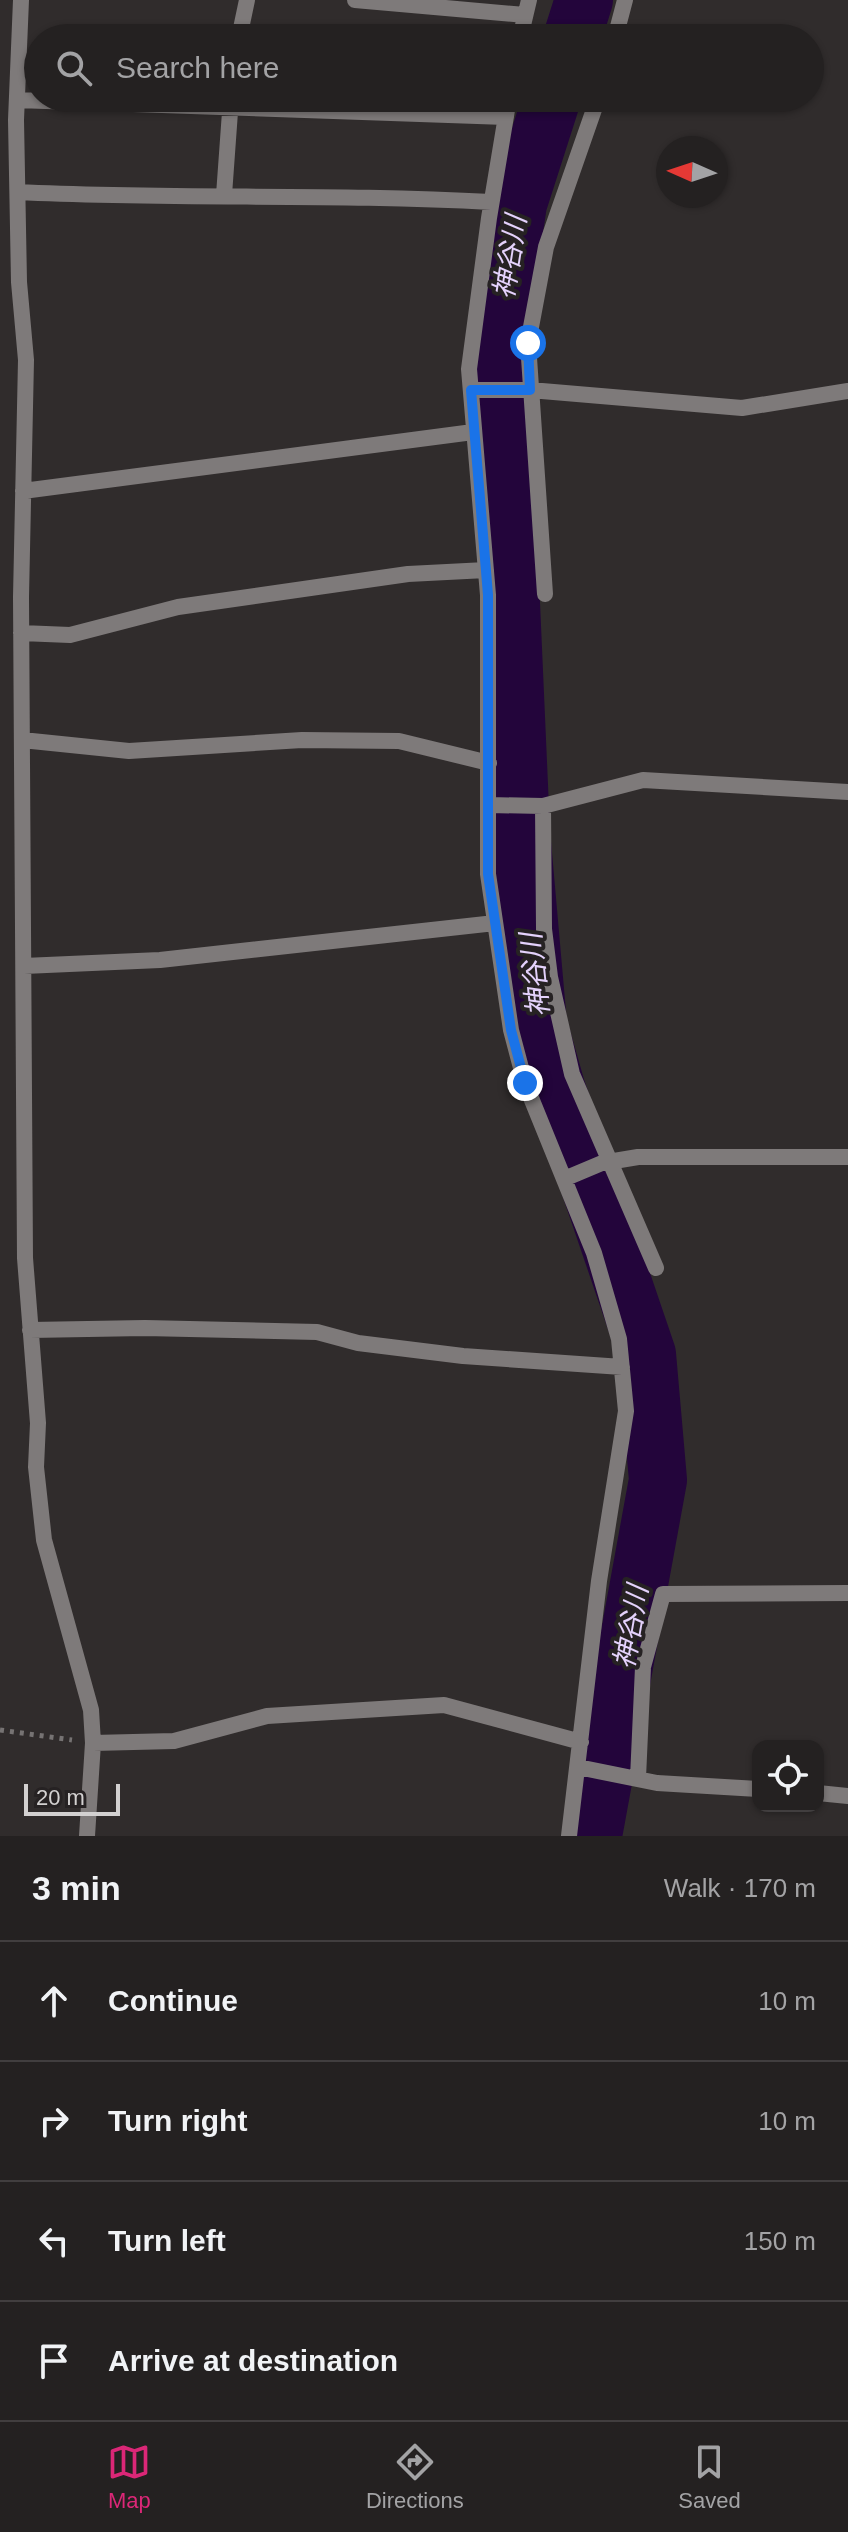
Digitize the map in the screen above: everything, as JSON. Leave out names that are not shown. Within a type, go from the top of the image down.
[{"type":"street","points":[[21,0],[17,100],[26,360],[21,633],[25,1258],[38,1423],[36,1467],[44,1540],[91,1710],[93,1743],[87,1836]]},
{"type":"street","points":[[242,24],[247,0]]},
{"type":"street","points":[[355,0],[527,8]]},
{"type":"street","points":[[619,24],[625,0]]},
{"type":"street","points":[[17,100],[24,100]]},
{"type":"street","points":[[224,195],[230,112]]},
{"type":"street","points":[[408,112],[506,117]]},
{"type":"street","points":[[507,112],[491,202],[469,369],[476,390],[473,432],[486,570],[489,763],[494,805],[488,874],[511,1030],[525,1083],[568,1178],[594,1253],[619,1339],[626,1411],[599,1581],[581,1742],[583,1768],[569,1836]]},
{"type":"street","points":[[545,594],[524,390],[528,343],[546,247],[593,112]]},
{"type":"street","points":[[18,192],[124,198],[224,195],[491,202]]},
{"type":"street","points":[[476,390],[524,390],[742,408],[848,391]]},
{"type":"street","points":[[23,491],[473,432]]},
{"type":"street","points":[[21,633],[70,635],[178,607],[408,574],[486,570]]},
{"type":"street","points":[[22,740],[129,751],[302,740],[399,741],[489,763]]},
{"type":"street","points":[[494,805],[538,806],[643,780],[848,792]]},
{"type":"street","points":[[538,806],[544,929],[550,977],[572,1074],[604,1163],[656,1268]]},
{"type":"street","points":[[24,966],[160,960],[495,923]]},
{"type":"street","points":[[568,1178],[604,1163],[638,1157],[848,1157]]},
{"type":"street","points":[[30,1330],[317,1332],[358,1343],[463,1356],[622,1367]]},
{"type":"street","points":[[633,1777],[643,1667],[663,1594],[848,1593]]},
{"type":"street","points":[[93,1743],[174,1741],[267,1716],[444,1705],[581,1742]]},
{"type":"street","points":[[583,1768],[633,1777],[752,1788]]},
{"type":"street","points":[[824,1794],[848,1796]]},
{"type":"path","points":[[0,1730],[93,1743]]},
{"type":"waterway","name":"神谷川","points":[[576,24],[584,0]]},
{"type":"waterway","name":"神谷川","points":[[548,112],[518,204],[499,330],[521,831],[538,1024],[556,1087],[647,1354],[658,1480],[593,1836]]},
{"type":"route","points":[[525,1083],[511,1030],[488,874],[488,595],[471,390],[530,390],[528,343]]}]
